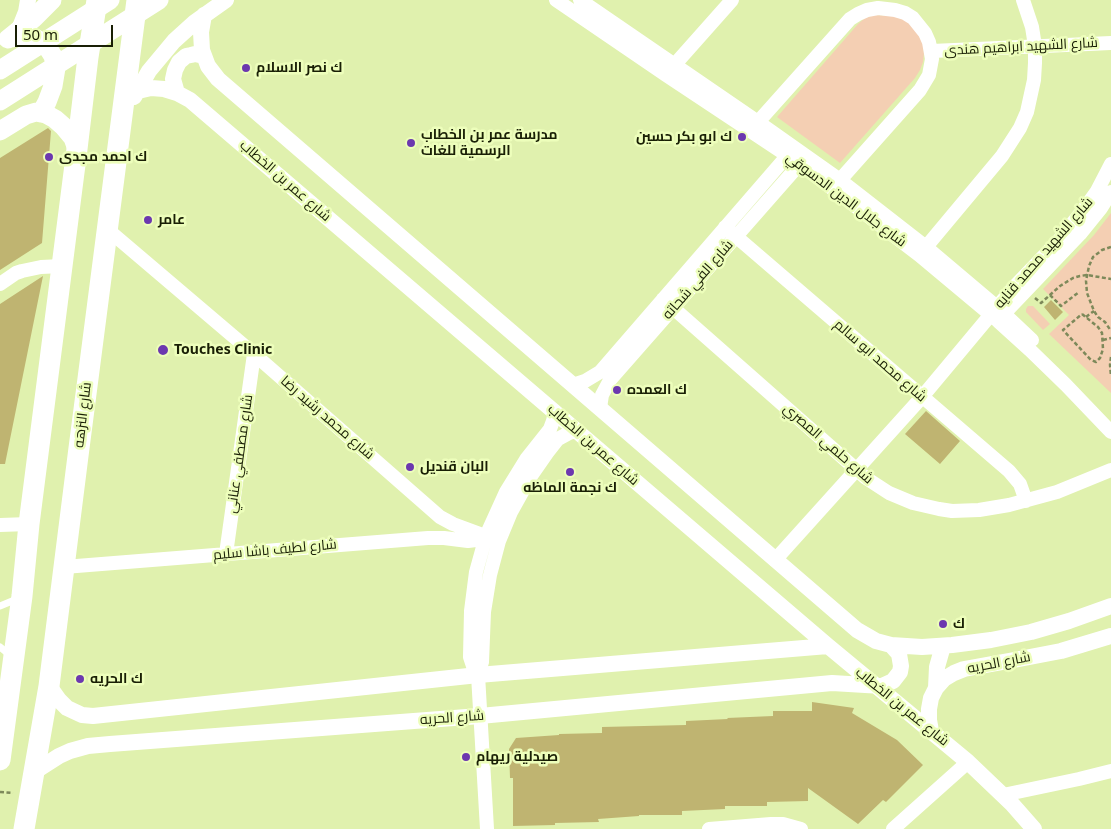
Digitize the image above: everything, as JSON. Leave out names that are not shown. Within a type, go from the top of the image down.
[{"type":"main road","points":[[9,38],[52,0]]},
{"type":"main road","points":[[0,760],[7,652],[22,596],[29,524],[78,149],[88,56],[97,0]]},
{"type":"main road","points":[[0,70],[110,0]]},
{"type":"main road","name":"شارع النزهه","points":[[24,829],[49,686],[137,0]]},
{"type":"main road","points":[[0,101],[159,0]]},
{"type":"main road","points":[[9,38],[23,36],[35,38],[46,45],[53,56],[56,68],[54,86],[41,112]]},
{"type":"main road","points":[[0,131],[26,115],[41,112],[59,122],[70,134],[78,149]]},
{"type":"street","points":[[9,38],[26,12],[28,0]]},
{"type":"street","name":"شارع جلال الدين الدسوقي","points":[[556,0],[666,75],[803,160],[922,251]]},
{"type":"street","name":"شارع جلال الدين الدسوقي","points":[[580,0],[758,122],[791,152]]},
{"type":"street","points":[[666,75],[732,0]]},
{"type":"street","points":[[922,251],[1002,156],[1020,128],[1029,104],[1034,80],[1035,46],[1032,27],[1023,0]]},
{"type":"street","points":[[122,119],[149,71],[163,53],[186,29],[216,4]]},
{"type":"street","points":[[216,4],[201,26],[201,38],[208,66],[218,79],[857,630],[876,641],[891,645],[899,654],[900,672],[893,681],[882,686],[876,686]]},
{"type":"street","points":[[758,122],[850,19],[878,4],[913,18],[925,33],[932,51],[929,75],[920,90],[840,180]]},
{"type":"street","name":"شارع الشهيد ابراهيم هندى","points":[[932,51],[1111,43]]},
{"type":"street","points":[[177,93],[173,79],[179,62],[190,55],[204,56]]},
{"type":"street","name":"شارع عمر بن الخطاب","points":[[138,91],[158,88],[177,93],[190,100],[828,646],[968,762],[1034,829]]},
{"type":"street","name":"شارع الفي شحاته","points":[[600,408],[602,395],[607,383],[725,227],[791,152]]},
{"type":"street","name":"شارع جلال الدين الدسوقي","points":[[803,160],[840,180],[997,314],[1111,418]]},
{"type":"street","name":"شارع الفي شحاته","points":[[573,385],[585,381],[600,372],[736,237],[803,160]]},
{"type":"street","name":"شارع الشهيد محمد قنايه","points":[[997,314],[1013,288],[1073,223],[1097,191],[1111,164]]},
{"type":"street","name":"شارع الشهيد محمد قنايه","points":[[997,314],[1026,290],[1085,228],[1111,192]]},
{"type":"street","name":"شارع محمد ابو سالم","points":[[725,227],[1013,475],[1026,501]]},
{"type":"street","name":"شارع محمد رشيد رضا","points":[[108,229],[440,517],[446,521],[493,538]]},
{"type":"street","points":[[0,284],[22,271],[41,267],[62,266]]},
{"type":"street","name":"شارع حلمي المصري","points":[[668,303],[856,470],[877,486],[913,503],[952,511],[979,510],[1026,501],[1057,492],[1111,470]]},
{"type":"street","points":[[775,560],[997,314]]},
{"type":"street","name":"شارع جلال الدين الدسوقي","points":[[997,314],[1111,432]]},
{"type":"street","name":"شارع مصطفي عناني","points":[[226,554],[254,354]]},
{"type":"street","points":[[493,538],[506,492],[527,458],[550,429],[555,412]]},
{"type":"street","points":[[487,829],[478,675],[470,657],[470,611],[476,572],[493,538],[539,464],[558,440],[569,433],[577,432]]},
{"type":"street","points":[[428,538],[437,530],[440,517]]},
{"type":"street","points":[[0,525],[29,524]]},
{"type":"street","name":"شارع لطيف باشا سليم","points":[[64,567],[428,538],[468,541],[493,538]]},
{"type":"street","name":"شارع الحريه","points":[[891,645],[943,646],[991,640],[1031,632],[1111,606]]},
{"type":"street","name":"شارع الحريه","points":[[936,688],[944,679],[964,669],[1061,651],[1111,636]]},
{"type":"street","points":[[49,686],[63,704],[72,711],[88,716],[109,715],[478,675],[828,646]]},
{"type":"street","points":[[931,731],[929,709],[931,698],[936,688],[937,667],[943,646]]},
{"type":"street","name":"شارع الحريه","points":[[34,772],[70,751],[110,744],[480,716],[832,683],[876,686]]},
{"type":"street","points":[[109,715],[102,721],[100,732],[103,740],[110,744]]},
{"type":"street","points":[[893,829],[968,762]]},
{"type":"street","points":[[1002,795],[1079,780],[1111,771]]},
{"type":"street","points":[[709,829],[771,824],[783,824],[801,829]]},
{"type":"lane","points":[[0,606],[22,596]]},
{"type":"path","points":[[1111,247],[1093,257],[1089,266],[1086,288],[1094,311],[1111,331]]},
{"type":"path","points":[[1026,290],[1041,303],[1066,281],[1080,276],[1087,275],[1111,279]]},
{"type":"path","points":[[1050,295],[1061,306],[1079,292]]},
{"type":"path","points":[[1086,318],[1094,311]]},
{"type":"path","points":[[1082,314],[1100,329],[1103,340],[1101,356],[1098,361],[1094,362],[1063,330],[1082,314]]},
{"type":"path","points":[[1103,340],[1111,338]]},
{"type":"path","points":[[1111,357],[1111,376]]},
{"type":"shaded area","points":[[874,15],[901,16],[915,27],[923,44],[923,62],[915,78],[840,163],[777,117],[858,24],[865,18]]},
{"type":"shaded area","points":[[1111,213],[1111,393],[1049,334],[1069,315],[1043,289],[1094,235]]},
{"type":"shaded area","points":[[1028,306],[1033,306],[1050,324],[1043,330],[1026,312]]},
{"type":"building","points":[[48,128],[51,131],[42,243],[0,270],[0,158]]},
{"type":"building","points":[[43,276],[5,464],[0,464],[0,304]]},
{"type":"building","points":[[1051,300],[1063,312],[1055,320],[1044,307]]},
{"type":"building","points":[[926,411],[960,441],[940,464],[905,434]]},
{"type":"building","points":[[812,702],[854,708],[852,713],[897,740],[923,765],[886,802],[883,800],[858,824],[808,788],[808,801],[767,802],[767,806],[725,806],[725,809],[682,811],[682,815],[639,815],[598,819],[599,822],[513,826],[513,778],[510,778],[509,749],[516,738],[602,733],[602,727],[686,725],[686,721],[773,716],[773,711],[812,711]]},
{"type":"place","name":"ك نصر الاسلام","points":[[246,68]]},
{"type":"place","name":"ك ابو بكر حسين","points":[[742,137]]},
{"type":"place","name":"مدرسة عمر بن الخطاب الرسمية للغات","points":[[411,143]]},
{"type":"place","name":"ك احمد مجدى","points":[[49,157]]},
{"type":"place","name":"عامر","points":[[148,220]]},
{"type":"place","name":"Touches Clinic","points":[[163,350]]},
{"type":"place","name":"ك العمده","points":[[617,390]]},
{"type":"place","name":"البان قنديل","points":[[410,467]]},
{"type":"place","name":"ك نجمة الماظه","points":[[570,472]]},
{"type":"place","name":"ك","points":[[943,624]]},
{"type":"place","name":"ك الحريه","points":[[80,679]]},
{"type":"place","name":"صيدلية ريهام","points":[[466,757]]}]
